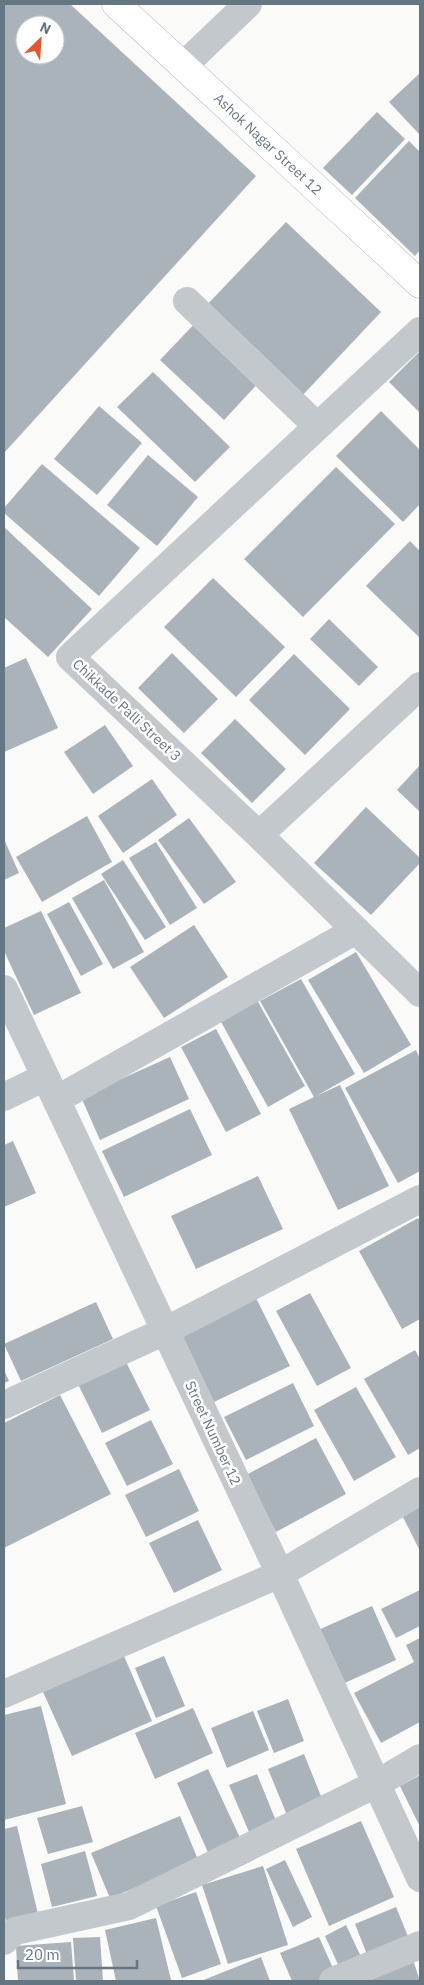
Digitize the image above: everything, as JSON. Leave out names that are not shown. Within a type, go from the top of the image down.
[{"type":"street","name":"Ashok Nagar Street 12","points":[[116,4],[420,284]]},
{"type":"street","points":[[183,66],[248,4]]},
{"type":"street","points":[[186,301],[317,426]]},
{"type":"street","name":"Chikkade Palli Street 3","points":[[420,331],[70,657],[259,835],[420,993]]},
{"type":"street","points":[[259,835],[420,686]]},
{"type":"street","points":[[4,1097],[51,1088],[356,930]]},
{"type":"street","name":"Street Number 12","points":[[4,989],[280,1574],[420,1878]]},
{"type":"street","points":[[4,1405],[165,1331],[420,1200]]},
{"type":"street","points":[[4,1694],[280,1574],[420,1491]]},
{"type":"street","points":[[4,1941],[15,1931],[130,1906],[378,1784],[420,1758]]},
{"type":"street","points":[[333,1981],[420,1945]]},
{"type":"building","points":[[4,4],[70,4],[256,176],[4,453]]},
{"type":"building","points":[[420,73],[420,135],[389,102]]},
{"type":"building","points":[[377,112],[405,139],[352,195],[323,168]]},
{"type":"building","points":[[409,141],[420,152],[420,250],[415,256],[355,198]]},
{"type":"building","points":[[286,222],[381,312],[299,399],[203,309]]},
{"type":"building","points":[[198,320],[261,380],[224,420],[160,360]]},
{"type":"building","points":[[420,351],[420,413],[389,382]]},
{"type":"building","points":[[153,372],[230,447],[195,482],[117,407]]},
{"type":"building","points":[[99,406],[142,443],[97,495],[54,459]]},
{"type":"building","points":[[381,411],[420,450],[420,504],[403,522],[336,456]]},
{"type":"building","points":[[148,455],[198,497],[157,546],[107,505]]},
{"type":"building","points":[[42,464],[140,548],[99,596],[4,513],[4,508]]},
{"type":"building","points":[[336,467],[395,524],[303,617],[244,559]]},
{"type":"building","points":[[4,527],[92,609],[48,657],[4,617]]},
{"type":"building","points":[[410,541],[420,551],[420,638],[366,586]]},
{"type":"building","points":[[213,578],[285,647],[236,697],[164,627]]},
{"type":"building","points":[[329,619],[378,667],[359,686],[310,639]]},
{"type":"building","points":[[172,653],[218,699],[184,733],[138,688]]},
{"type":"building","points":[[294,654],[350,709],[305,755],[249,700]]},
{"type":"building","points":[[26,658],[58,728],[4,752],[4,668]]},
{"type":"building","points":[[235,719],[286,769],[252,803],[201,753]]},
{"type":"building","points":[[105,725],[133,766],[93,794],[64,752]]},
{"type":"building","points":[[420,765],[420,812],[397,790]]},
{"type":"building","points":[[152,779],[177,815],[123,853],[98,816]]},
{"type":"building","points":[[366,807],[420,858],[420,863],[371,915],[314,863]]},
{"type":"building","points":[[87,816],[112,862],[42,902],[16,857]]},
{"type":"building","points":[[189,818],[236,882],[204,904],[158,840]]},
{"type":"building","points":[[4,839],[19,873],[4,880]]},
{"type":"building","points":[[156,842],[197,908],[170,925],[129,858]]},
{"type":"building","points":[[123,860],[166,927],[145,940],[101,874]]},
{"type":"building","points":[[104,880],[144,952],[113,969],[72,898]]},
{"type":"building","points":[[69,902],[103,964],[81,976],[47,914]]},
{"type":"building","points":[[41,911],[81,993],[34,1015],[4,951],[4,928]]},
{"type":"building","points":[[194,925],[228,977],[164,1018],[130,967]]},
{"type":"building","points":[[356,952],[411,1045],[364,1073],[308,980]]},
{"type":"building","points":[[301,979],[355,1074],[316,1096],[340,1085],[389,1186],[338,1210],[289,1109],[314,1097],[260,1001]]},
{"type":"building","points":[[257,1000],[305,1086],[268,1107],[220,1020]]},
{"type":"building","points":[[216,1029],[261,1114],[226,1132],[181,1047]]},
{"type":"building","points":[[416,1050],[420,1059],[420,1171],[398,1183],[345,1088]]},
{"type":"building","points":[[170,1057],[189,1099],[100,1140],[81,1097]]},
{"type":"building","points":[[190,1109],[212,1155],[124,1197],[102,1151]]},
{"type":"building","points":[[13,1141],[36,1193],[4,1207],[4,1145]]},
{"type":"building","points":[[258,1176],[283,1229],[196,1269],[171,1216]]},
{"type":"building","points":[[418,1218],[420,1222],[420,1319],[402,1329],[359,1251]]},
{"type":"building","points":[[310,1293],[351,1368],[317,1386],[276,1311]]},
{"type":"building","points":[[256,1298],[290,1366],[214,1402],[181,1335]]},
{"type":"building","points":[[96,1302],[113,1339],[21,1381],[4,1344]]},
{"type":"building","points":[[415,1350],[420,1359],[420,1448],[408,1455],[364,1379]]},
{"type":"building","points":[[126,1362],[150,1410],[102,1433],[78,1384]]},
{"type":"building","points":[[4,1370],[9,1381],[4,1383]]},
{"type":"building","points":[[293,1383],[314,1426],[246,1460],[224,1417]]},
{"type":"building","points":[[356,1387],[396,1457],[354,1481],[314,1410]]},
{"type":"building","points":[[60,1395],[111,1494],[4,1548],[4,1423]]},
{"type":"building","points":[[151,1420],[173,1464],[127,1486],[105,1443]]},
{"type":"building","points":[[316,1438],[346,1494],[276,1532],[246,1475]]},
{"type":"building","points":[[179,1469],[199,1511],[146,1537],[125,1495]]},
{"type":"building","points":[[420,1503],[420,1551],[401,1513]]},
{"type":"building","points":[[198,1520],[222,1570],[174,1593],[149,1543]]},
{"type":"building","points":[[420,1590],[420,1626],[396,1638],[381,1609]]},
{"type":"building","points":[[372,1606],[396,1660],[340,1685],[316,1631]]},
{"type":"building","points":[[420,1638],[420,1722],[381,1743],[354,1693],[414,1662],[406,1645]]},
{"type":"building","points":[[124,1656],[152,1721],[72,1756],[43,1692]]},
{"type":"building","points":[[164,1656],[185,1706],[156,1718],[135,1668]]},
{"type":"building","points":[[288,1699],[304,1741],[274,1753],[257,1711]]},
{"type":"building","points":[[41,1706],[66,1804],[4,1820],[4,1715]]},
{"type":"building","points":[[193,1708],[213,1753],[155,1779],[135,1733]]},
{"type":"building","points":[[253,1711],[269,1750],[227,1768],[211,1728]]},
{"type":"building","points":[[304,1754],[325,1806],[289,1820],[268,1769]]},
{"type":"building","points":[[208,1769],[242,1842],[210,1857],[177,1783]]},
{"type":"building","points":[[257,1774],[276,1821],[249,1832],[229,1785]]},
{"type":"building","points":[[420,1775],[420,1827],[400,1786]]},
{"type":"building","points":[[82,1806],[93,1842],[48,1854],[37,1818]]},
{"type":"building","points":[[180,1816],[199,1862],[110,1898],[91,1853]]},
{"type":"building","points":[[361,1821],[394,1897],[329,1926],[296,1849]]},
{"type":"building","points":[[17,1826],[38,1914],[6,1922],[4,1911],[4,1829]]},
{"type":"building","points":[[85,1851],[97,1896],[52,1907],[41,1864]]},
{"type":"building","points":[[285,1860],[312,1917],[293,1927],[266,1869]]},
{"type":"building","points":[[263,1866],[288,1945],[228,1964],[202,1885]]},
{"type":"building","points":[[196,1892],[221,1964],[182,1978],[156,1906]]},
{"type":"building","points":[[396,1907],[412,1946],[370,1962],[355,1924]]},
{"type":"building","points":[[156,1918],[171,1980],[116,1981],[105,1930]]},
{"type":"building","points":[[346,1925],[364,1963],[342,1973],[325,1936]]},
{"type":"building","points":[[100,1937],[103,1981],[76,1981],[73,1938]]},
{"type":"building","points":[[319,1937],[337,1977],[327,1981],[292,1981],[280,1953]]},
{"type":"building","points":[[71,1942],[74,1981],[18,1981],[16,1946]]},
{"type":"building","points":[[411,1954],[420,1981],[362,1981]]},
{"type":"building","points":[[261,1957],[270,1981],[201,1981]]}]
